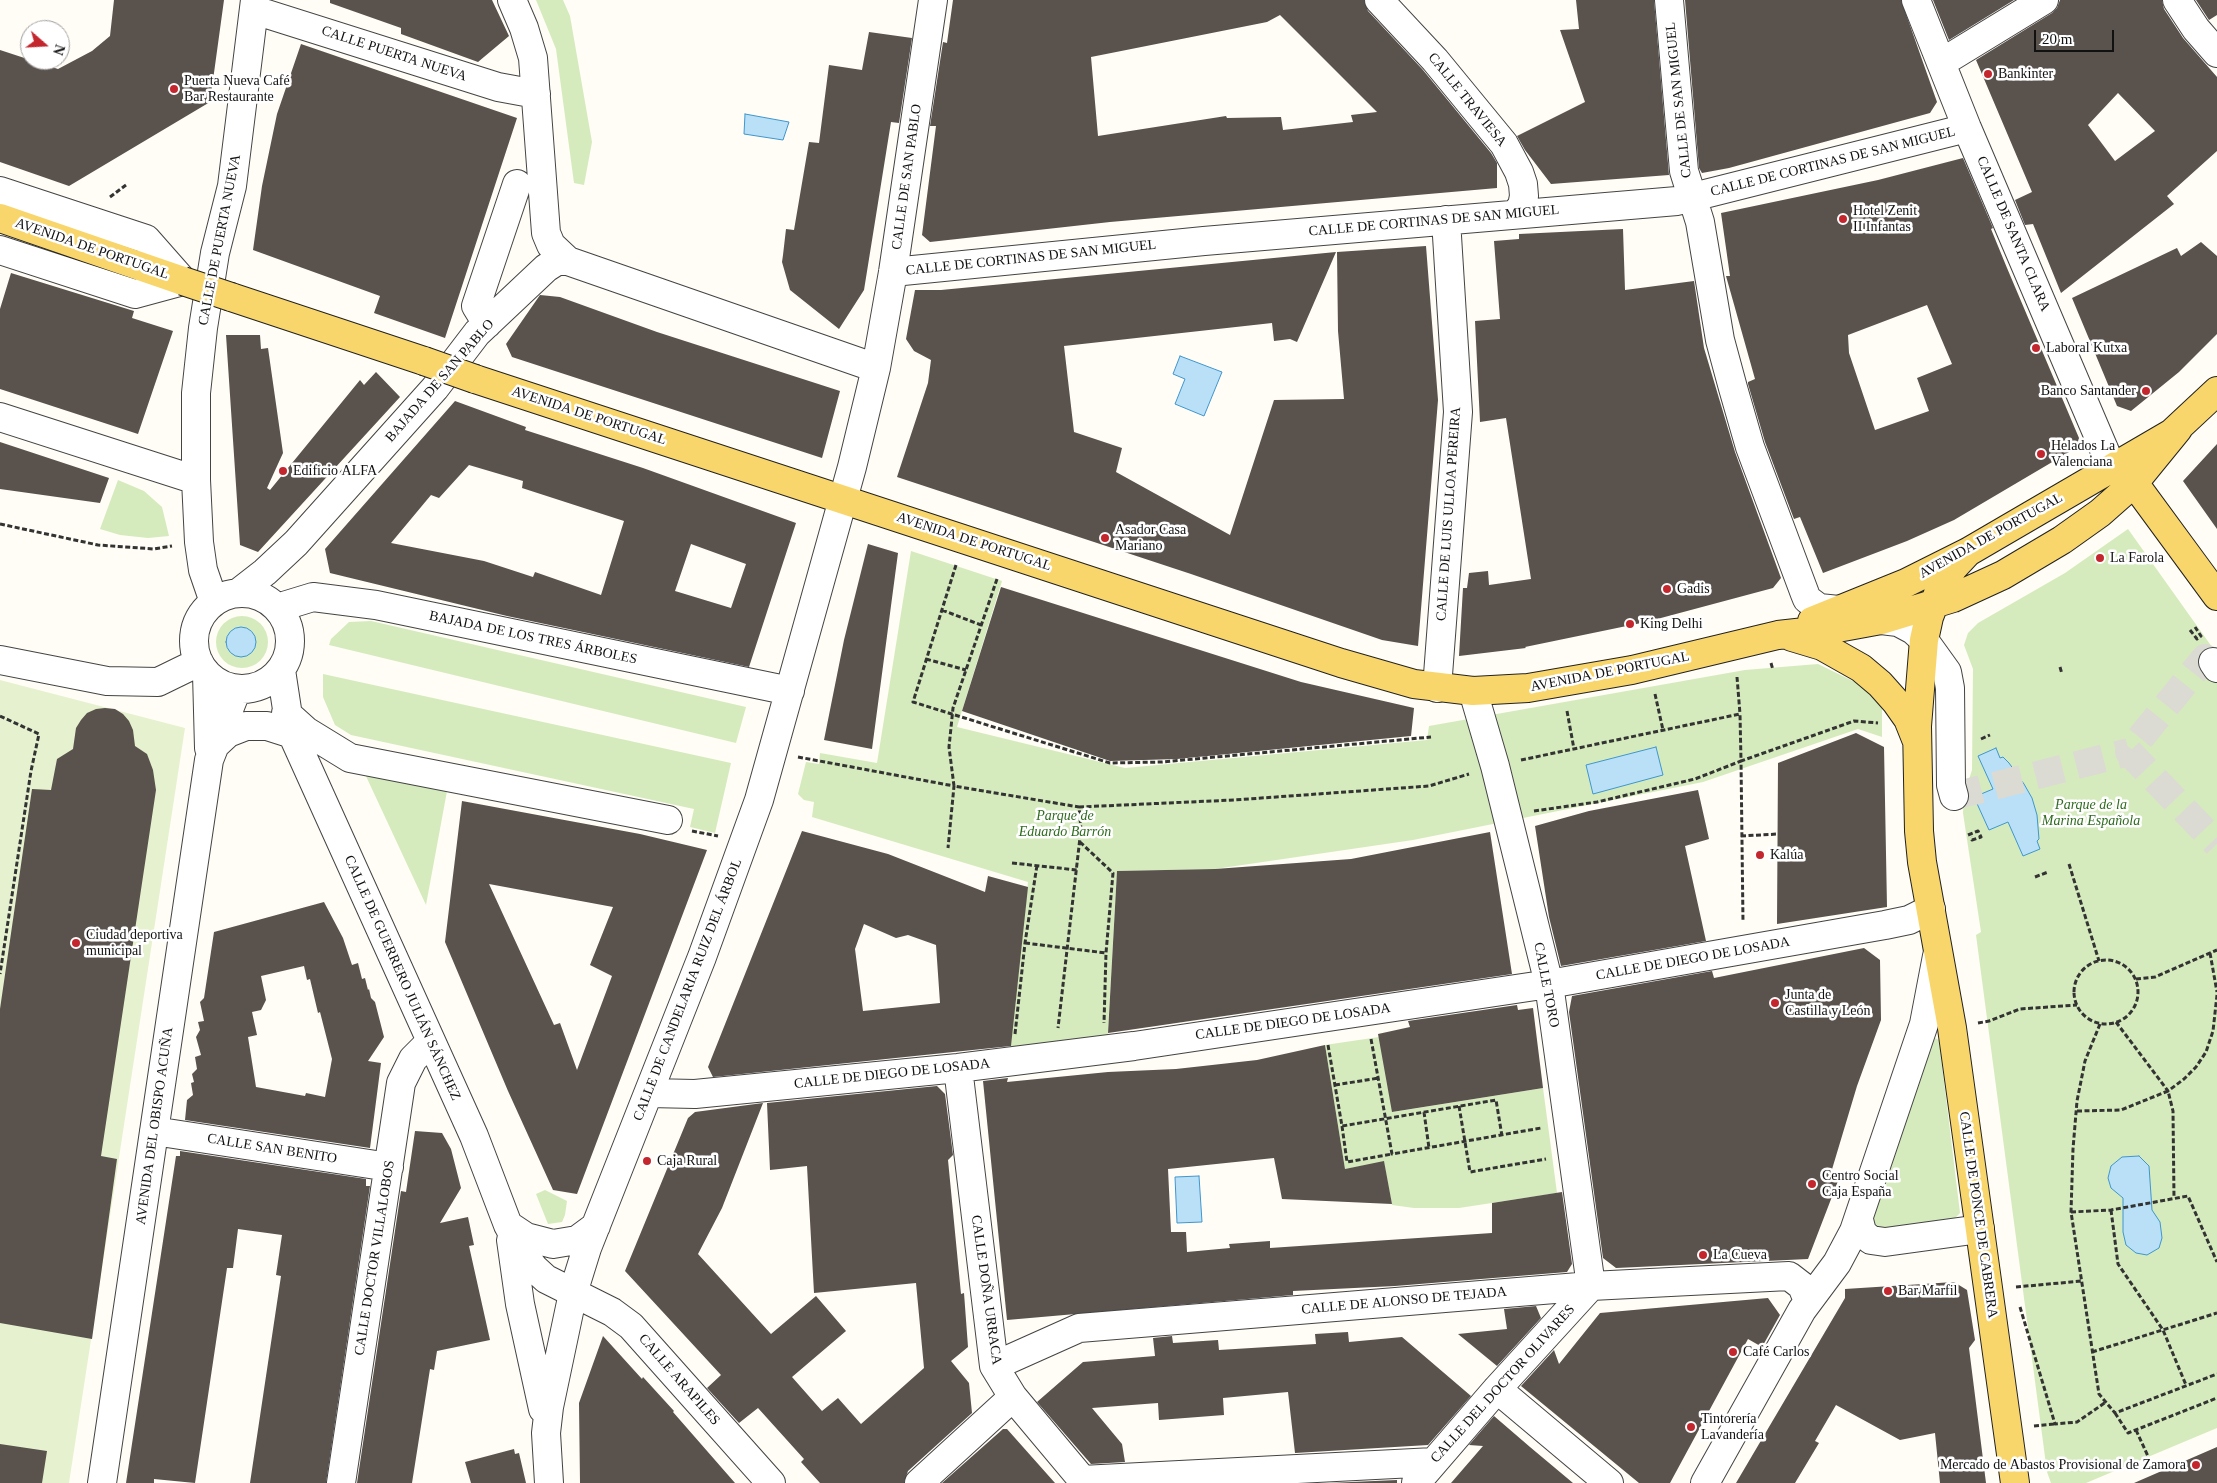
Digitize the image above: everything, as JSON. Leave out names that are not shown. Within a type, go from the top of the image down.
[{"type":"main road","name":"AVENIDA DE PORTUGAL","points":[[0,218],[475,378],[1341,663],[1398,680],[1437,688],[1473,691],[1528,688],[1577,680],[1632,670],[1778,635],[1832,629],[1881,620],[1933,606],[1987,583],[2035,556],[2088,522],[2134,483],[2178,429]]},
{"type":"main road","points":[[2178,429],[2217,391]]},
{"type":"main road","name":"AVENIDA DE PORTUGAL","points":[[1778,635],[1906,582],[1968,552],[2178,429]]},
{"type":"main road","points":[[2102,474],[2134,483],[2217,596]]},
{"type":"main road","points":[[1917,742],[1924,640],[1933,606],[1946,576],[1968,552]]},
{"type":"main road","points":[[1778,635],[1795,637],[1822,646],[1862,668],[1896,702],[1908,719],[1917,742]]},
{"type":"main road","name":"CALLE DE PONCE DE CABRERA","points":[[1917,742],[1920,842],[1952,1028],[2016,1483]]},
{"type":"street","points":[[512,0],[530,44],[535,74],[546,233],[551,245],[568,261],[876,368]]},
{"type":"street","name":"CALLE DE SAN PABLO","points":[[843,498],[876,368],[893,272],[933,0]]},
{"type":"street","name":"CALLE TRAVIESA","points":[[1379,0],[1435,60],[1504,144],[1519,172],[1524,196],[1522,206],[1515,214]]},
{"type":"street","name":"CALLE DE SAN MIGUEL","points":[[1669,0],[1684,171],[1700,222],[1720,340],[1757,466],[1804,594],[1819,608],[1839,610]]},
{"type":"street","name":"CALLE DE SANTA CLARA","points":[[1916,0],[2102,474]]},
{"type":"street","points":[[1941,63],[2044,0]]},
{"type":"street","points":[[2176,0],[2192,23],[2213,42]]},
{"type":"street","name":"CALLE PUERTA NUEVA","points":[[254,5],[498,87],[536,94]]},
{"type":"street","name":"CALLE DE PUERTA NUEVA","points":[[226,598],[203,570],[199,542],[196,480],[196,393],[199,356],[215,253],[232,186],[254,5]]},
{"type":"street","name":"CALLE DE CORTINAS DE SAN MIGUEL","points":[[893,272],[1446,220],[1660,204],[1692,198],[1967,128]]},
{"type":"street","points":[[487,324],[476,306],[517,184]]},
{"type":"street","name":"AVENIDA DE PORTUGAL","points":[[0,191],[146,239],[183,281],[135,294],[0,250]]},
{"type":"street","name":"CALLE DE LUIS ULLOA PEREIRA","points":[[1437,688],[1458,412],[1446,220]]},
{"type":"street","name":"BAJADA DE SAN PABLO","points":[[226,598],[265,572],[296,543],[436,388],[472,338],[546,268],[557,261],[568,261]]},
{"type":"street","points":[[0,417],[196,480]]},
{"type":"street","name":"CALLE DE CANDELARIA RUIZ DEL ÁRBOL","points":[[549,1483],[546,1433],[554,1379],[573,1293],[596,1226],[702,957],[747,836],[773,752],[843,498]]},
{"type":"street","points":[[256,595],[267,600],[277,608],[285,619],[290,638],[287,658],[280,670],[266,683],[242,689],[218,683],[203,668],[194,648],[194,633],[199,619],[226,598],[256,595]]},
{"type":"street","name":"BAJADA DE LOS TRES ÁRBOLES","points":[[277,608],[312,597],[376,604],[790,691]]},
{"type":"street","points":[[1881,620],[1898,622],[1913,630],[1924,640],[1950,679],[1950,785],[1954,796]]},
{"type":"street","points":[[0,660],[107,681],[158,682],[203,668]]},
{"type":"street","name":"AVENIDA DEL OBISPO ACUÑA","points":[[102,1483],[211,758],[203,668]]},
{"type":"street","name":"CALLE DE GUERRERO JULIÁN SÁNCHEZ","points":[[280,670],[289,724],[430,1042],[474,1136],[508,1225],[524,1255],[534,1268],[546,1279],[573,1293]]},
{"type":"street","name":"AVENIDA DEL OBISPO ACUÑA","points":[[211,758],[242,689]]},
{"type":"street","name":"CALLE DE GUERRERO JULIÁN SÁNCHEZ","points":[[242,689],[285,724],[289,724]]},
{"type":"street","name":"CALLE TORO","points":[[1473,691],[1507,815],[1549,984],[1591,1286]]},
{"type":"street","points":[[211,758],[228,733],[246,726],[289,724],[306,731],[350,758],[668,820]]},
{"type":"street","points":[[322,801],[324,788],[329,777],[342,761],[350,758]]},
{"type":"street","name":"CALLE DE DIEGO DE LOSADA","points":[[649,1092],[695,1094],[958,1068],[1324,1018],[1549,984],[1885,926],[1909,920],[1931,909]]},
{"type":"street","points":[[1705,1483],[1808,1301],[1843,1254],[1858,1220],[1924,1024],[1934,979],[1938,947]]},
{"type":"street","name":"CALLE DOCTOR VILLALOBOS","points":[[341,1483],[401,1083],[413,1059],[430,1042]]},
{"type":"street","name":"CALLE DOÑA URRACA","points":[[958,1068],[994,1366],[1013,1397],[1083,1482]]},
{"type":"street","name":"CALLE SAN BENITO","points":[[154,1131],[389,1167]]},
{"type":"street","points":[[1858,1220],[1866,1236],[1871,1240],[1885,1242],[1980,1229]]},
{"type":"street","points":[[508,1225],[526,1237],[553,1244],[577,1240],[596,1226]]},
{"type":"street","name":"CALLE DE GUERRERO JULIÁN SÁNCHEZ","points":[[508,1225],[520,1304],[543,1409],[546,1433]]},
{"type":"street","name":"CALLE DE ALONSO DE TEJADA","points":[[994,1366],[1079,1328],[1591,1286],[1788,1276],[1802,1286],[1808,1301]]},
{"type":"street","name":"CALLE DEL DOCTOR OLIVARES","points":[[1416,1483],[1497,1389],[1591,1286]]},
{"type":"street","name":"CALLE ARAPILES","points":[[573,1293],[612,1312],[631,1326],[756,1478]]},
{"type":"street","points":[[1497,1389],[1609,1483]]},
{"type":"street","points":[[920,1483],[1013,1397]]},
{"type":"street","points":[[1083,1482],[1434,1462]]},
{"type":"path","points":[[118,199],[109,196],[126,185]]},
{"type":"path","points":[[0,524],[98,545],[154,548],[199,542]]},
{"type":"path","points":[[965,538],[913,702],[1110,763],[1162,762],[1431,737]]},
{"type":"path","points":[[948,848],[954,786],[949,747],[952,715],[1005,552]]},
{"type":"path","points":[[942,610],[981,625]]},
{"type":"path","points":[[2195,627],[2200,634]]},
{"type":"path","points":[[2190,630],[2196,637]]},
{"type":"path","points":[[926,659],[966,670]]},
{"type":"path","points":[[2060,668],[2062,674]]},
{"type":"path","points":[[1737,677],[1740,714]]},
{"type":"path","points":[[1655,694],[1663,730]]},
{"type":"path","points":[[1567,711],[1574,749]]},
{"type":"path","points":[[0,716],[39,734],[30,771],[0,974]]},
{"type":"path","points":[[1981,739],[1990,735]]},
{"type":"path","points":[[773,752],[1079,807],[1081,828],[1055,1056]]},
{"type":"path","points":[[1507,815],[1596,802],[1695,779],[1741,761],[1741,905]]},
{"type":"path","points":[[1741,836],[1778,834]]},
{"type":"path","points":[[1079,841],[1113,873],[1106,953],[1104,1029]]},
{"type":"path","points":[[1012,863],[1076,870]]},
{"type":"path","points":[[2069,864],[2099,961]]},
{"type":"path","points":[[1015,1038],[1025,943],[1037,865]]},
{"type":"path","points":[[2034,877],[2048,872]]},
{"type":"path","points":[[1025,943],[1106,953]]},
{"type":"path","points":[[2136,979],[2155,977],[2217,950]]},
{"type":"path","points":[[2077,1111],[2121,1110],[2168,1091],[2196,1067],[2206,1052],[2213,1031],[2217,993],[2210,953]]},
{"type":"path","points":[[2113,960],[2123,964],[2136,979],[2138,994],[2134,1008],[2128,1016],[2116,1022],[2100,1024],[2090,1020],[2077,1005],[2074,995],[2075,985],[2079,976],[2085,968],[2099,961],[2113,960]]},
{"type":"path","points":[[1989,1021],[2020,1009],[2077,1005]]},
{"type":"path","points":[[1365,1011],[1392,1154]]},
{"type":"path","points":[[1324,1018],[1348,1162],[1568,1123]]},
{"type":"path","points":[[2116,1022],[2168,1091],[2172,1111],[2174,1198]]},
{"type":"path","points":[[2100,1024],[2085,1061],[2077,1111],[2073,1149],[2071,1212],[2099,1394],[2128,1433],[2217,1398]]},
{"type":"path","points":[[1335,1085],[1379,1078]]},
{"type":"path","points":[[1342,1126],[1496,1100],[1502,1136]]},
{"type":"path","points":[[1459,1106],[1470,1172],[1573,1155]]},
{"type":"path","points":[[1424,1112],[1429,1148]]},
{"type":"path","points":[[2071,1212],[2111,1210],[2188,1196],[2217,1262]]},
{"type":"path","points":[[2111,1210],[2118,1264],[2163,1330],[2186,1385]]},
{"type":"path","points":[[2017,1296],[2015,1287],[2082,1281]]},
{"type":"path","points":[[2020,1306],[2055,1424]]},
{"type":"path","points":[[2092,1352],[2217,1313]]},
{"type":"path","points":[[2114,1413],[2217,1374]]},
{"type":"path","points":[[2034,1426],[2077,1422],[2106,1402]]},
{"type":"path","points":[[2136,1430],[2152,1465]]},
{"type":"green space","points":[[536,0],[563,0],[570,16],[592,142],[584,185],[574,183],[556,49]]},
{"type":"green space","points":[[118,480],[144,491],[162,507],[169,536],[148,538],[120,535],[100,529]]},
{"type":"green space","name":"Parque de la Marina Española","points":[[2128,529],[2217,654],[2206,667],[2217,683],[2217,1428],[2086,1483],[2051,1483],[2047,1472],[1976,935],[1981,932],[1963,813],[1964,795],[1972,770],[1973,669],[1964,645],[1968,633],[1978,623],[2065,573]]},
{"type":"green space","name":"Parque de Eduardo Barrón","points":[[911,551],[1002,581],[957,727],[1125,768],[1427,740],[1429,726],[1745,670],[1818,664],[1861,685],[1882,707],[1882,737],[1858,729],[1703,782],[1413,840],[1215,869],[1117,871],[1107,1049],[1009,1062],[1028,882],[812,817],[814,802],[804,800],[798,794],[806,762],[819,764],[820,753],[877,763]]},
{"type":"green space","points":[[242,616],[256,620],[264,628],[268,642],[264,656],[256,664],[242,668],[228,664],[220,656],[216,642],[220,628],[228,620]]},
{"type":"green space","points":[[371,621],[746,707],[736,743],[329,645],[331,639],[349,622]]},
{"type":"green space","points":[[323,674],[731,763],[715,833],[690,827],[694,809],[351,735],[335,725],[323,697]]},
{"type":"green space","name":"Ciudad deportiva municipal","points":[[0,680],[185,728],[69,1483],[0,1483]]},
{"type":"green space","points":[[365,774],[447,791],[426,905]]},
{"type":"green space","points":[[1379,1037],[1393,1112],[1543,1088],[1557,1193],[1459,1208],[1414,1208],[1392,1205],[1384,1162],[1345,1169],[1325,1045]]},
{"type":"green space","points":[[1935,1038],[1939,1040],[1960,1213],[1953,1220],[1881,1229],[1874,1226],[1872,1212]]},
{"type":"green space","points":[[545,1190],[567,1201],[562,1222],[548,1224],[536,1194]]},
{"type":"water","points":[[745,114],[789,122],[783,140],[744,134]]},
{"type":"water","points":[[1180,356],[1222,372],[1204,416],[1175,404],[1185,379],[1173,374]]},
{"type":"water","points":[[241,627],[247,628],[255,636],[255,648],[247,656],[241,657],[235,656],[227,648],[226,642],[227,636],[235,628]]},
{"type":"water","points":[[1656,747],[1663,775],[1593,794],[1586,765]]},
{"type":"water","points":[[1996,748],[2000,758],[2003,757],[2009,763],[2024,784],[2032,798],[2037,815],[2039,839],[2037,841],[2040,849],[2023,856],[2008,822],[1989,830],[1974,797],[1993,789],[1978,756]]},
{"type":"water","points":[[2139,1156],[2149,1166],[2152,1210],[2160,1222],[2162,1238],[2159,1248],[2147,1255],[2136,1253],[2126,1245],[2123,1232],[2123,1198],[2111,1188],[2108,1178],[2111,1166],[2122,1157]]},
{"type":"water","points":[[1199,1176],[1202,1222],[1177,1223],[1175,1177]]},
{"type":"building","points":[[114,0],[224,0],[210,102],[69,186],[0,162],[0,50],[20,57],[20,70],[70,70],[70,63],[92,51],[110,36]]},
{"type":"building","points":[[330,0],[492,0],[509,36],[478,62],[401,34],[401,28],[330,3]]},
{"type":"building","points":[[953,0],[1364,0],[1368,11],[1423,70],[1491,153],[1497,163],[1497,188],[1110,222],[930,242],[922,235],[936,126],[930,126],[943,42],[947,43]],"holes":[[[1280,15],[1377,112],[1351,115],[1353,122],[1283,130],[1281,117],[1227,118],[1226,116],[1098,136],[1091,57],[1267,22]]]},
{"type":"building","points":[[1576,0],[1654,0],[1669,175],[1551,184],[1525,150],[1517,136],[1585,102],[1560,30],[1579,29]]},
{"type":"building","points":[[1685,0],[1901,0],[1937,102],[1930,113],[1729,168],[1702,173],[1699,168]]},
{"type":"building","points":[[1933,0],[2014,0],[1949,40]]},
{"type":"building","points":[[2060,0],[2162,0],[2164,9],[2183,38],[2217,77],[2217,151],[2167,196],[2174,204],[2061,293],[2033,224],[2025,225],[2015,200],[2032,192],[1976,60],[2052,13],[2057,8]],"holes":[[[2118,93],[2155,131],[2115,161],[2088,125]]]},
{"type":"building","points":[[2196,0],[2217,0],[2217,15],[2209,20]]},
{"type":"building","points":[[869,32],[912,38],[899,123],[891,122],[864,290],[839,329],[790,290],[782,262],[786,229],[794,230],[809,142],[819,143],[829,65],[862,70]]},
{"type":"building","points":[[301,44],[517,118],[445,338],[374,313],[380,296],[253,250],[262,186],[277,114]]},
{"type":"building","points":[[1963,158],[2079,438],[2076,448],[1954,520],[1907,541],[1823,573],[1800,517],[1794,519],[1765,442],[1748,384],[1748,382],[1755,379],[1726,276],[1730,276],[1721,213],[1878,180]],"holes":[[[1927,305],[1952,364],[1917,378],[1929,411],[1875,430],[1849,353],[1848,335]]]},
{"type":"building","points":[[1623,229],[1625,290],[1694,281],[1704,348],[1735,452],[1781,578],[1773,588],[1646,622],[1526,648],[1459,656],[1463,588],[1467,588],[1469,573],[1488,571],[1489,585],[1531,579],[1506,418],[1480,422],[1475,321],[1500,319],[1494,241],[1519,239],[1519,234]]},
{"type":"building","points":[[2201,242],[2217,256],[2217,334],[2179,372],[2131,411],[2117,406],[2072,298],[2177,248],[2181,256]]},
{"type":"building","points":[[1426,246],[1438,400],[1418,646],[1382,640],[1191,574],[897,477],[928,383],[931,360],[914,351],[906,339],[915,290],[941,290],[1336,252],[1297,342],[1290,339],[1274,341],[1272,323],[1064,346],[1074,432],[1122,448],[1116,472],[1230,535],[1274,400],[1344,399],[1338,331],[1337,252]]},
{"type":"building","points":[[11,273],[134,311],[132,318],[173,331],[138,434],[0,389],[0,309]]},
{"type":"building","points":[[540,295],[560,297],[657,332],[840,391],[822,458],[512,357],[506,344]]},
{"type":"building","name":"Edificio ALFA","points":[[226,335],[260,335],[261,349],[268,348],[283,453],[267,488],[270,490],[360,380],[364,385],[376,372],[400,397],[258,552],[240,545]]},
{"type":"building","points":[[455,401],[526,427],[525,430],[643,468],[796,523],[749,667],[507,616],[330,573],[325,549]],"holes":[[[469,465],[523,481],[522,488],[624,521],[601,595],[535,572],[533,577],[484,561],[391,543],[431,495],[439,498]],[[691,544],[746,564],[731,608],[675,591]]]},
{"type":"building","points":[[0,442],[109,478],[100,503],[0,489]]},
{"type":"building","points":[[2217,444],[2217,529],[2183,481]]},
{"type":"building","points":[[868,544],[898,553],[872,749],[824,740],[844,640]]},
{"type":"building","points":[[1001,587],[1301,682],[1414,708],[1411,736],[1177,759],[1110,761],[962,711]]},
{"type":"building","name":"Ciudad deportiva municipal","points":[[105,708],[115,709],[129,721],[133,730],[135,746],[147,754],[153,770],[156,790],[101,1156],[117,1159],[92,1339],[0,1323],[0,1009],[32,789],[51,790],[57,759],[73,749],[76,728],[81,720],[87,713]]},
{"type":"building","points":[[1856,733],[1884,747],[1887,907],[1777,924],[1778,763]]},
{"type":"building","points":[[1698,790],[1709,839],[1685,846],[1706,941],[1561,966],[1549,917],[1535,826],[1589,811]]},
{"type":"building","points":[[462,801],[640,834],[707,850],[577,1194],[553,1190],[508,1091],[445,942]],"holes":[[[489,884],[613,907],[590,965],[612,976],[577,1070],[560,1023],[554,1025]]]},
{"type":"building","points":[[802,831],[888,854],[985,892],[988,876],[1028,887],[1011,1046],[713,1077],[708,1067]],"holes":[[[864,924],[896,938],[908,935],[936,945],[940,1003],[863,1011],[855,949]]]},
{"type":"building","points":[[1490,832],[1512,974],[1108,1033],[1117,871],[1215,869],[1351,859]]},
{"type":"building","points":[[324,902],[343,938],[352,965],[358,963],[362,979],[365,978],[371,998],[375,1002],[384,1037],[368,1061],[381,1063],[370,1148],[185,1120],[187,1100],[193,1095],[191,1083],[194,1082],[192,1074],[197,1069],[195,1057],[201,1055],[196,1037],[200,1030],[198,1022],[204,1021],[200,1002],[204,998],[214,932]],"holes":[[[304,966],[307,980],[310,979],[332,1059],[325,1097],[306,1093],[305,1096],[256,1087],[248,1037],[257,1035],[252,1012],[261,1010],[266,1000],[261,976]]]},
{"type":"building","points":[[1864,948],[1880,960],[1881,1020],[1857,1086],[1830,1176],[1838,1181],[1808,1259],[1616,1268],[1603,1258],[1569,1012],[1572,996],[1712,971],[1714,978]]},
{"type":"building","points":[[1517,1005],[1518,1010],[1533,1008],[1543,1088],[1392,1112],[1378,1034],[1410,1027],[1408,1021]]},
{"type":"building","points":[[1325,1045],[1345,1169],[1384,1161],[1392,1204],[1282,1199],[1274,1158],[1168,1169],[1171,1232],[1186,1232],[1187,1252],[1230,1248],[1229,1244],[1270,1241],[1270,1248],[1492,1233],[1492,1203],[1562,1192],[1572,1264],[1567,1272],[1395,1286],[1293,1291],[1293,1295],[1007,1320],[983,1081],[1008,1078],[1007,1082],[1108,1072],[1176,1069],[1257,1060]]},
{"type":"building","points":[[937,1086],[945,1094],[953,1155],[948,1160],[961,1294],[964,1293],[968,1347],[951,1361],[969,1383],[972,1413],[908,1471],[904,1483],[820,1483],[801,1462],[804,1459],[758,1408],[739,1423],[707,1388],[721,1375],[625,1271],[688,1118],[695,1112],[763,1103],[722,1208],[698,1254],[771,1334],[816,1296],[846,1331],[792,1377],[822,1411],[838,1398],[861,1424],[924,1368],[916,1283],[814,1293],[807,1166],[770,1170],[767,1103]]},
{"type":"building","points":[[415,1131],[442,1133],[451,1149],[461,1188],[440,1223],[468,1217],[474,1245],[469,1246],[490,1340],[437,1351],[434,1370],[430,1369],[412,1483],[357,1483],[401,1191],[406,1192]]},
{"type":"building","points":[[180,1151],[366,1179],[366,1186],[370,1186],[326,1483],[250,1483],[281,1276],[276,1275],[282,1235],[238,1229],[233,1268],[227,1268],[195,1483],[154,1479],[154,1483],[126,1483],[176,1156],[180,1156]]},
{"type":"building","points":[[1954,1282],[1967,1290],[1975,1340],[1969,1348],[1986,1483],[1940,1483],[1935,1433],[1900,1440],[1836,1405],[1815,1441],[1819,1443],[1795,1483],[1736,1483],[1845,1298],[1845,1289]]},
{"type":"building","points":[[1768,1298],[1780,1315],[1762,1347],[1748,1339],[1670,1483],[1639,1483],[1521,1386],[1554,1350],[1559,1364],[1600,1313]]},
{"type":"building","points":[[1536,1306],[1541,1318],[1497,1366],[1458,1334],[1507,1329],[1504,1309]]},
{"type":"building","points":[[1348,1332],[1349,1342],[1402,1337],[1471,1396],[1428,1445],[1295,1453],[1288,1392],[1223,1398],[1224,1415],[1159,1420],[1158,1403],[1092,1408],[1122,1444],[1125,1462],[1091,1464],[1037,1402],[1083,1362],[1155,1356],[1153,1338],[1172,1336],[1173,1343],[1218,1340],[1219,1350],[1316,1344],[1315,1334]]},
{"type":"building","points":[[603,1336],[674,1411],[735,1483],[580,1483],[579,1403]]},
{"type":"building","points":[[1494,1416],[1573,1483],[1451,1483],[1483,1446],[1469,1445]]},
{"type":"building","points":[[1003,1429],[1007,1429],[1055,1483],[942,1483]]},
{"type":"building","points":[[0,1444],[47,1451],[42,1483],[0,1483]]},
{"type":"building","name":"Mercado de Abastos Provisional de Zamora","points":[[2217,1447],[2217,1483],[2134,1483]]},
{"type":"building","points":[[514,1449],[515,1454],[519,1453],[526,1483],[471,1483],[465,1462]]},
{"type":"building","points":[[1397,1480],[1397,1483],[1329,1483]]},
{"type":"tunnel","points":[[2213,662],[2205,658],[2129,752],[2217,844]]},
{"type":"tunnel","points":[[1954,796],[2129,752]]},
{"type":"place","name":"Bankinter","points":[[1988,74]]},
{"type":"place","name":"Puerta Nueva Café Bar Restaurante","points":[[174,89]]},
{"type":"place","name":"Hotel Zenit II Infantas","points":[[1843,219]]},
{"type":"place","name":"Laboral Kutxa","points":[[2036,348]]},
{"type":"place","name":"Banco Santander","points":[[2146,391]]},
{"type":"place","name":"Helados La Valenciana","points":[[2041,454]]},
{"type":"place","name":"Edificio ALFA","points":[[283,471]]},
{"type":"place","name":"Asador Casa Mariano","points":[[1105,538]]},
{"type":"place","name":"La Farola","points":[[2100,558]]},
{"type":"place","name":"Gadis","points":[[1667,589]]},
{"type":"place","name":"King Delhi","points":[[1630,624]]},
{"type":"place","name":"Kalúa","points":[[1760,855]]},
{"type":"place","name":"Ciudad deportiva municipal","points":[[76,943]]},
{"type":"place","name":"Junta de Castilla y León","points":[[1775,1003]]},
{"type":"place","name":"Caja Rural","points":[[647,1161]]},
{"type":"place","name":"Centro Social Caja España","points":[[1812,1184]]},
{"type":"place","name":"La Cueva","points":[[1703,1255]]},
{"type":"place","name":"Bar Marfil","points":[[1888,1291]]},
{"type":"place","name":"Café Carlos","points":[[1733,1352]]},
{"type":"place","name":"Tintorería Lavandería","points":[[1691,1427]]},
{"type":"place","name":"Mercado de Abastos Provisional de Zamora","points":[[2196,1465]]}]
